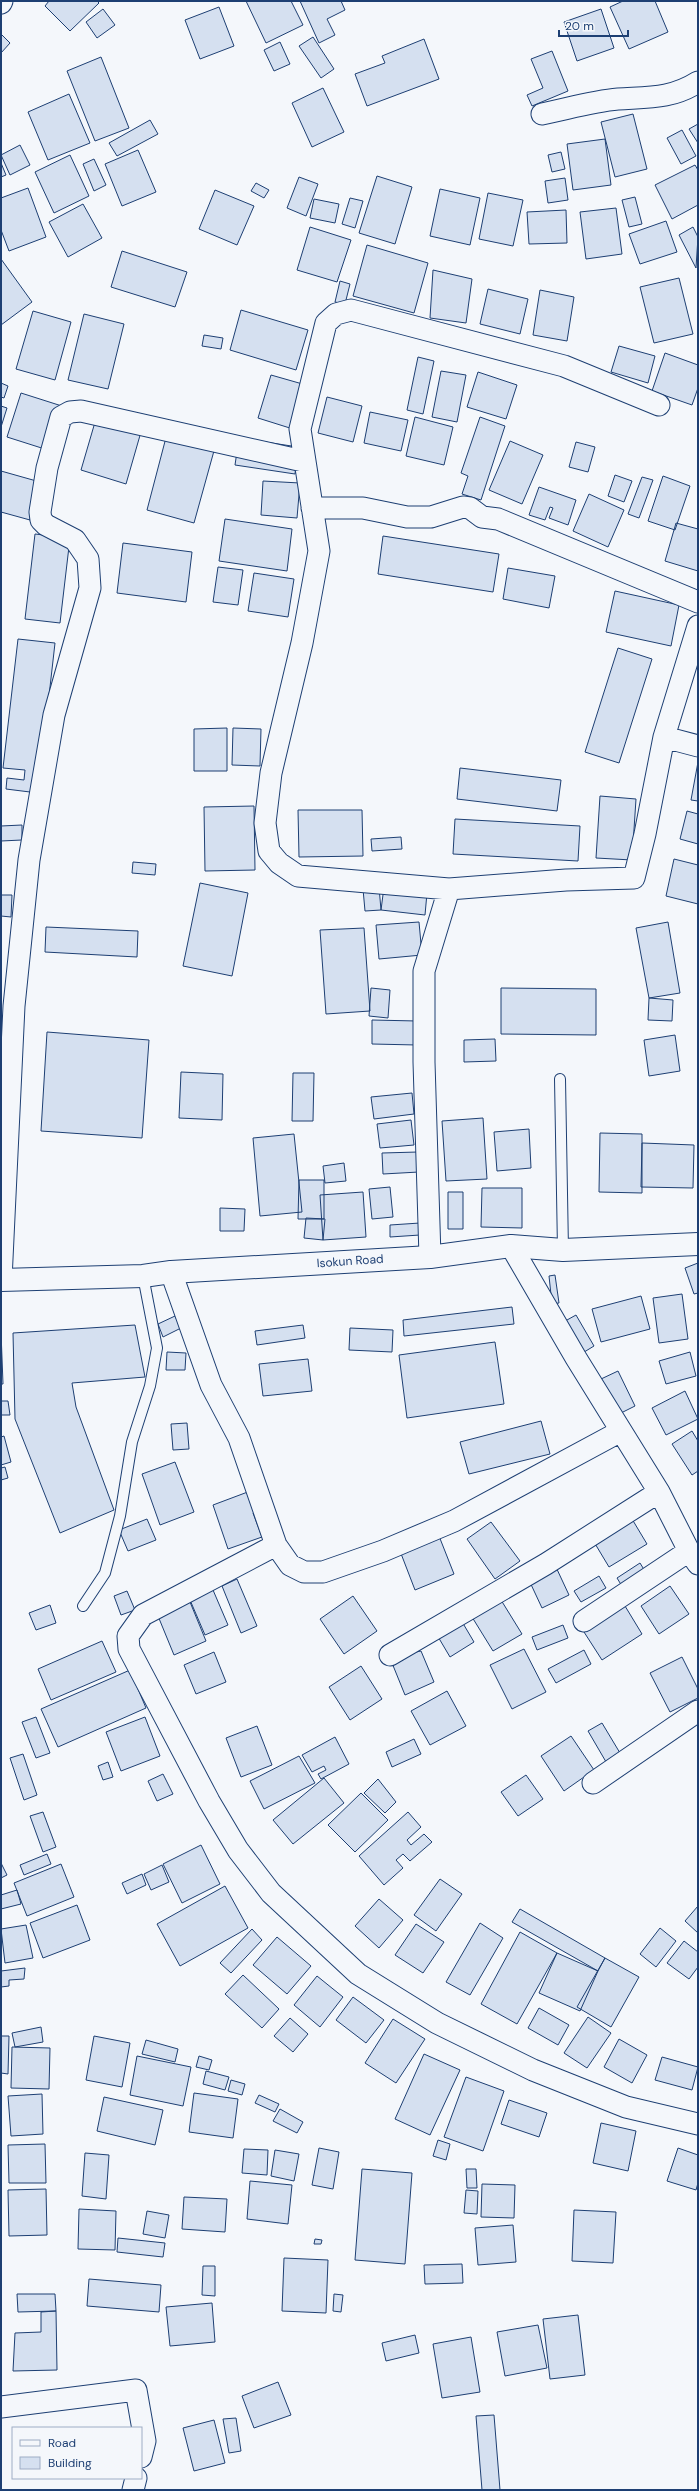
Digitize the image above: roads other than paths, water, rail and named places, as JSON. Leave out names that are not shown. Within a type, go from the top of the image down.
[{"type":"main road","name":"Isokun Road","points":[[1,1280],[143,1276],[171,1272],[430,1257],[511,1246],[563,1250],[698,1244]]},
{"type":"street","points":[[542,114],[617,99],[649,99],[683,91],[698,82]]},
{"type":"street","points":[[659,405],[564,366],[351,310],[336,314],[326,323],[300,429],[303,461],[319,551],[302,644],[272,773],[265,823],[270,851],[279,863],[298,876],[448,889],[566,880],[634,878],[645,834],[664,737],[698,626]]},
{"type":"street","points":[[1,1280],[14,1006],[30,860],[54,716],[90,588],[88,559],[75,540],[46,525],[41,520],[40,512],[47,468],[61,417],[70,412],[81,411],[303,461]]},
{"type":"street","points":[[312,508],[363,508],[407,517],[431,517],[463,507],[470,508],[482,517],[498,519],[698,602]]},
{"type":"street","points":[[664,737],[698,746]]},
{"type":"street","points":[[430,1257],[424,1062],[424,971],[448,889]]},
{"type":"street","points":[[511,1246],[659,1492],[693,1558],[584,1621]]},
{"type":"street","points":[[171,1272],[211,1385],[240,1438],[276,1545],[290,1565],[304,1572],[323,1572],[383,1551],[454,1521],[621,1431]]},
{"type":"street","points":[[390,1655],[546,1564],[659,1492]]},
{"type":"street","points":[[276,1545],[143,1615],[128,1636],[130,1649],[209,1801],[238,1850],[271,1893],[358,1974],[437,2023],[533,2070],[626,2107],[698,2124]]},
{"type":"street","points":[[593,1783],[698,1711]]},
{"type":"street","points":[[1,2407],[136,2390],[145,2441],[142,2454]]},
{"type":"street","points":[[133,2490],[136,2479]]},
{"type":"lane","points":[[560,1080],[563,1250]]},
{"type":"lane","points":[[83,1606],[106,1573],[120,1516],[132,1442],[150,1386],[156,1348],[143,1276]]}]
